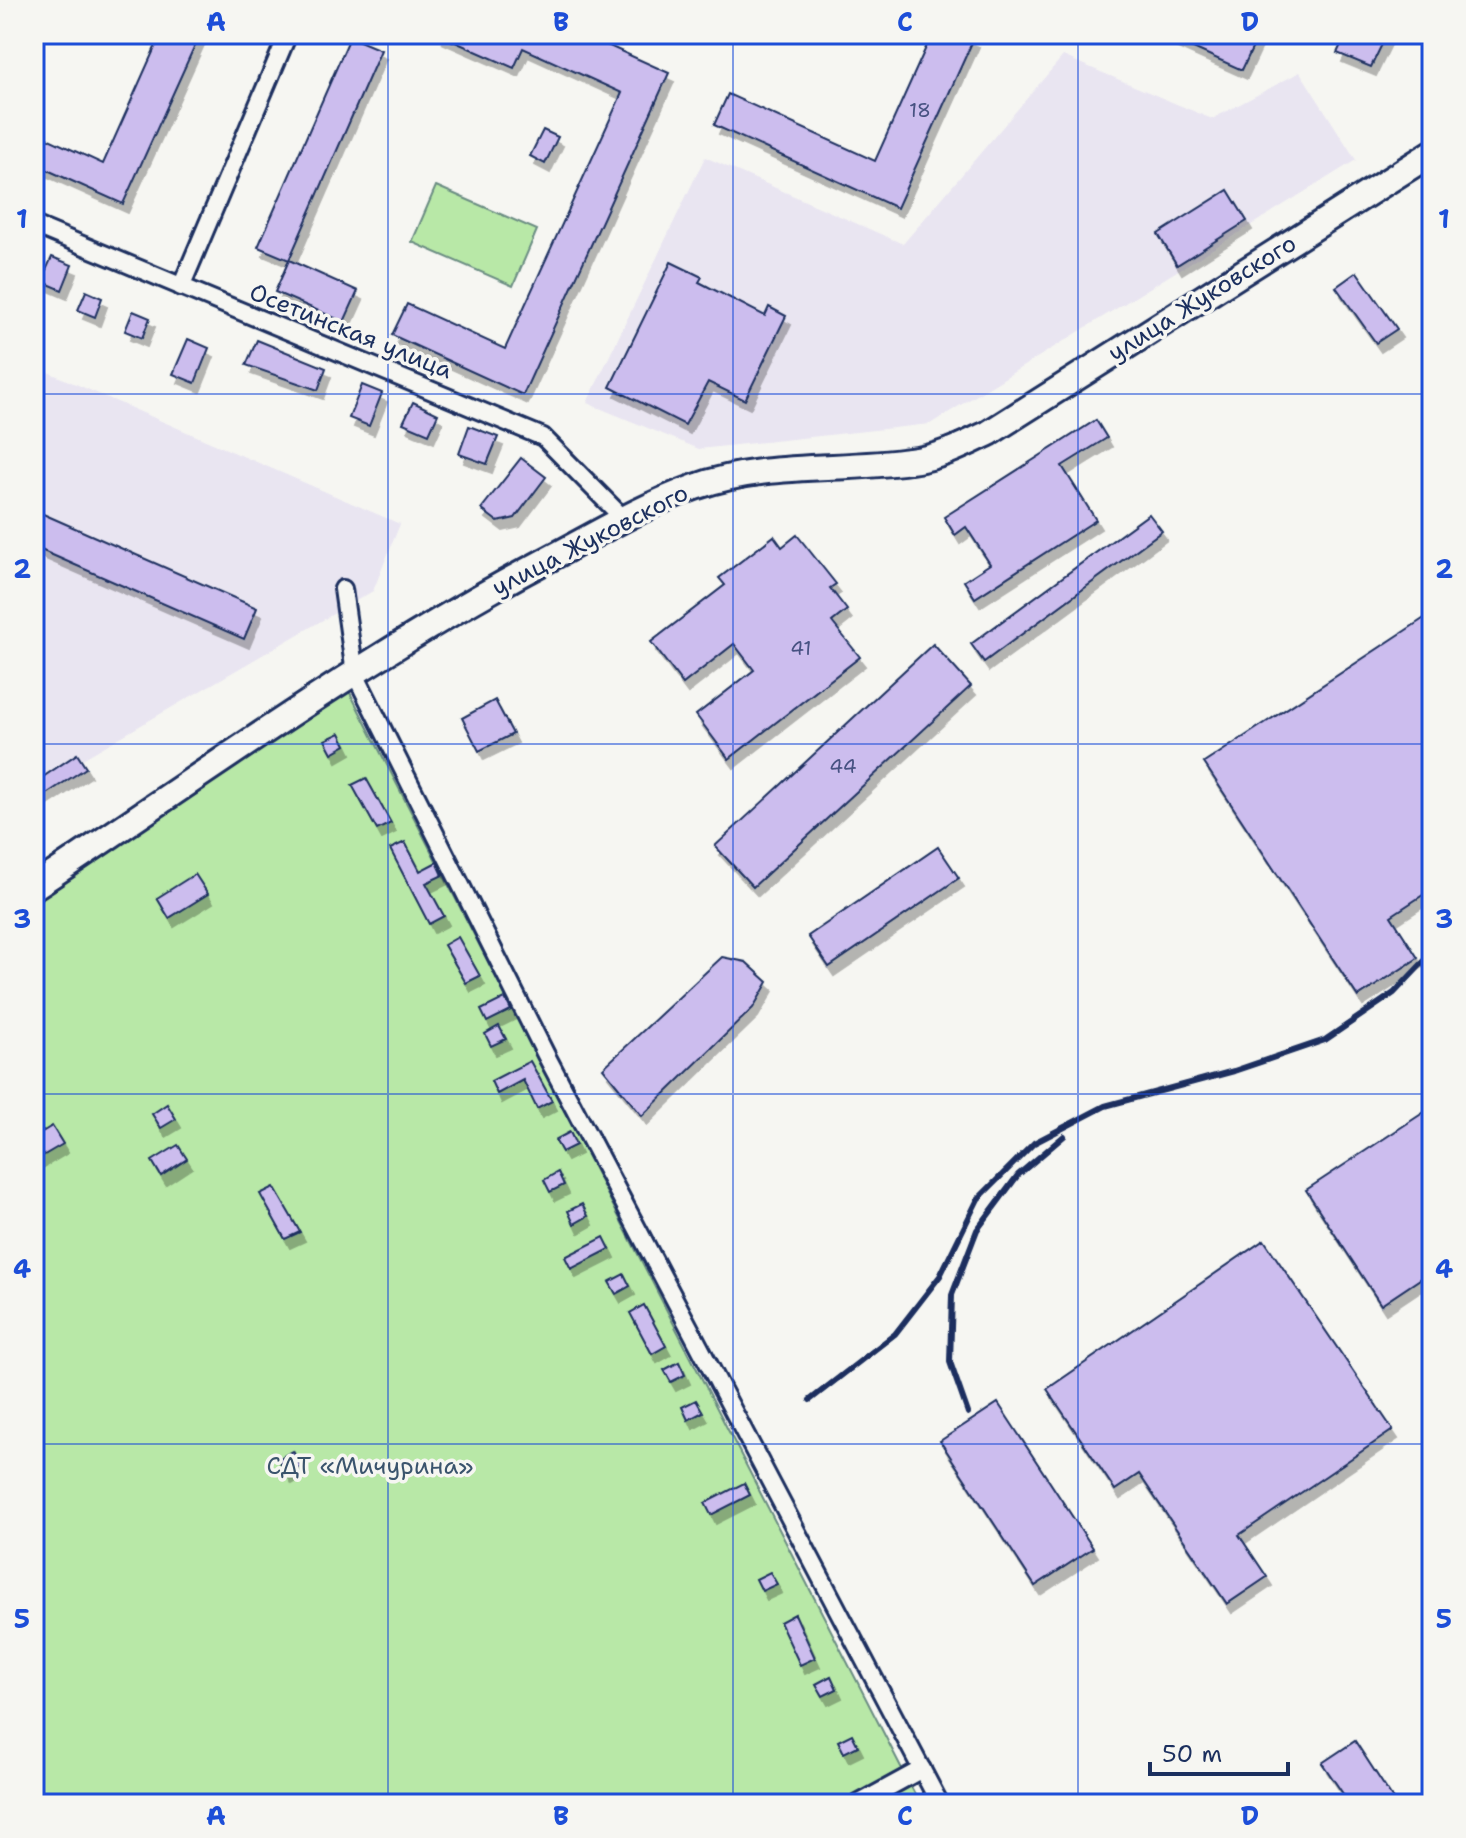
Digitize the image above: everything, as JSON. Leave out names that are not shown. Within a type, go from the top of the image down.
[{"type":"main road","name":"улица Жуковского","points":[[34,887],[355,674],[484,594],[624,519],[696,486],[768,469],[912,461],[947,453],[989,433],[1432,153]]},
{"type":"street","points":[[181,287],[288,34]]},
{"type":"street","name":"Осетинская улица","points":[[34,225],[543,437],[624,519]]},
{"type":"street","points":[[343,589],[355,674],[546,1055],[940,1804]]},
{"type":"street","points":[[858,1804],[922,1769]]},
{"type":"shaded area","points":[[1063,56],[1212,119],[1300,72],[1356,160],[930,424],[699,449],[587,403],[705,157],[903,244]]},
{"type":"shaded area","points":[[34,366],[400,524],[373,591],[34,787]]},
{"type":"green space","points":[[436,186],[537,230],[513,286],[412,242]]},
{"type":"green space","name":"СДТ «Мичурина»","points":[[347,687],[920,1804],[34,1804],[34,880]]},
{"type":"building","points":[[161,34],[200,34],[123,204],[34,164],[34,132],[103,164]]},
{"type":"building","points":[[437,34],[583,34],[669,73],[523,395],[392,335],[407,304],[505,349],[622,93],[523,48],[514,68]]},
{"type":"building","points":[[932,34],[965,34],[974,38],[897,208],[714,125],[728,94],[875,161]]},
{"type":"building","points":[[1162,34],[1259,34],[1242,70]]},
{"type":"building","points":[[1346,34],[1387,34],[1371,67],[1337,53]]},
{"type":"building","points":[[350,37],[381,50],[289,260],[258,247]]},
{"type":"building","points":[[543,130],[558,137],[545,164],[530,156]]},
{"type":"building","points":[[1228,190],[1247,221],[1177,265],[1158,234]]},
{"type":"building","points":[[52,257],[72,265],[62,290],[41,281]]},
{"type":"building","points":[[289,260],[358,291],[344,322],[275,292]]},
{"type":"building","points":[[671,262],[702,277],[699,282],[765,316],[769,307],[786,316],[745,400],[708,382],[685,425],[610,387]]},
{"type":"building","points":[[1357,272],[1397,329],[1376,343],[1336,287]]},
{"type":"building","points":[[86,291],[102,298],[95,317],[78,310]]},
{"type":"building","points":[[133,311],[150,318],[142,338],[125,331]]},
{"type":"building","points":[[188,339],[209,348],[195,383],[173,374]]},
{"type":"building","points":[[257,340],[326,368],[318,390],[246,365]]},
{"type":"building","points":[[362,385],[382,393],[369,426],[349,418]]},
{"type":"building","points":[[413,402],[438,414],[429,434],[403,423]]},
{"type":"building","points":[[1096,420],[1107,438],[1062,466],[1096,520],[975,598],[964,581],[990,564],[966,527],[955,535],[944,517]]},
{"type":"building","points":[[469,426],[498,437],[487,464],[459,454]]},
{"type":"building","points":[[521,458],[546,477],[515,518],[498,522],[481,509]]},
{"type":"building","points":[[34,510],[257,608],[244,639],[34,547]]},
{"type":"building","points":[[1149,514],[1162,531],[984,662],[971,644]]},
{"type":"building","points":[[797,535],[836,584],[830,588],[847,610],[832,622],[860,657],[729,759],[696,715],[754,670],[734,644],[683,684],[651,642],[725,585],[719,578],[774,536],[782,547]]},
{"type":"building","points":[[1432,613],[1432,889],[1391,916],[1418,958],[1358,997],[1204,763]]},
{"type":"building","points":[[933,644],[971,686],[753,887],[715,846]]},
{"type":"building","points":[[495,700],[513,734],[479,751],[462,718]]},
{"type":"building","points":[[340,733],[346,745],[332,753],[325,740]]},
{"type":"building","points":[[77,754],[86,768],[34,802],[34,783]]},
{"type":"building","points":[[366,778],[391,823],[377,830],[352,785]]},
{"type":"building","points":[[405,842],[420,871],[437,862],[443,875],[426,883],[444,916],[429,924],[390,849]]},
{"type":"building","points":[[938,847],[959,878],[829,967],[808,936]]},
{"type":"building","points":[[195,874],[208,894],[169,918],[157,898]]},
{"type":"building","points":[[458,937],[480,976],[466,983],[444,945]]},
{"type":"building","points":[[722,957],[746,962],[768,982],[753,1008],[642,1116],[603,1068]]},
{"type":"building","points":[[505,998],[511,1010],[487,1022],[481,1010]]},
{"type":"building","points":[[499,1026],[506,1039],[491,1046],[485,1034]]},
{"type":"building","points":[[530,1061],[552,1101],[537,1109],[523,1080],[497,1094],[491,1081]]},
{"type":"building","points":[[167,1104],[176,1119],[161,1128],[152,1114]]},
{"type":"building","points":[[1432,1107],[1432,1271],[1381,1305],[1306,1190]]},
{"type":"building","points":[[52,1126],[63,1144],[34,1161],[34,1137]]},
{"type":"building","points":[[570,1132],[576,1145],[562,1152],[555,1140]]},
{"type":"building","points":[[178,1145],[187,1159],[161,1176],[152,1161]]},
{"type":"building","points":[[558,1172],[564,1185],[550,1192],[544,1180]]},
{"type":"building","points":[[274,1187],[300,1232],[285,1239],[260,1194]]},
{"type":"building","points":[[582,1204],[588,1216],[574,1224],[568,1211]]},
{"type":"building","points":[[604,1237],[610,1249],[571,1269],[565,1257]]},
{"type":"building","points":[[1264,1240],[1393,1430],[1239,1535],[1267,1577],[1227,1604],[1139,1474],[1115,1490],[1047,1389]]},
{"type":"building","points":[[624,1274],[630,1286],[616,1294],[609,1282]]},
{"type":"building","points":[[644,1305],[666,1346],[652,1354],[630,1313]]},
{"type":"building","points":[[679,1362],[685,1375],[671,1382],[664,1370]]},
{"type":"building","points":[[696,1400],[703,1412],[688,1420],[682,1407]]},
{"type":"building","points":[[998,1403],[1093,1548],[1035,1586],[940,1441]]},
{"type":"building","points":[[293,1451],[301,1467],[287,1475],[278,1459]]},
{"type":"building","points":[[744,1483],[750,1495],[711,1515],[705,1503]]},
{"type":"building","points":[[770,1572],[777,1584],[762,1591],[756,1579]]},
{"type":"building","points":[[795,1614],[815,1658],[800,1665],[780,1622]]},
{"type":"building","points":[[831,1676],[837,1689],[823,1696],[816,1684]]},
{"type":"building","points":[[852,1734],[858,1746],[844,1753],[838,1741]]},
{"type":"building","points":[[1355,1741],[1396,1804],[1350,1804],[1322,1763]]},
{"type":"railway","points":[[810,1400],[895,1334],[940,1276],[978,1199],[1034,1143],[1105,1106],[1234,1071],[1325,1040],[1394,993],[1432,953]]},
{"type":"railway","points":[[968,1413],[950,1362],[952,1295],[977,1230],[1018,1175],[1064,1136]]}]
